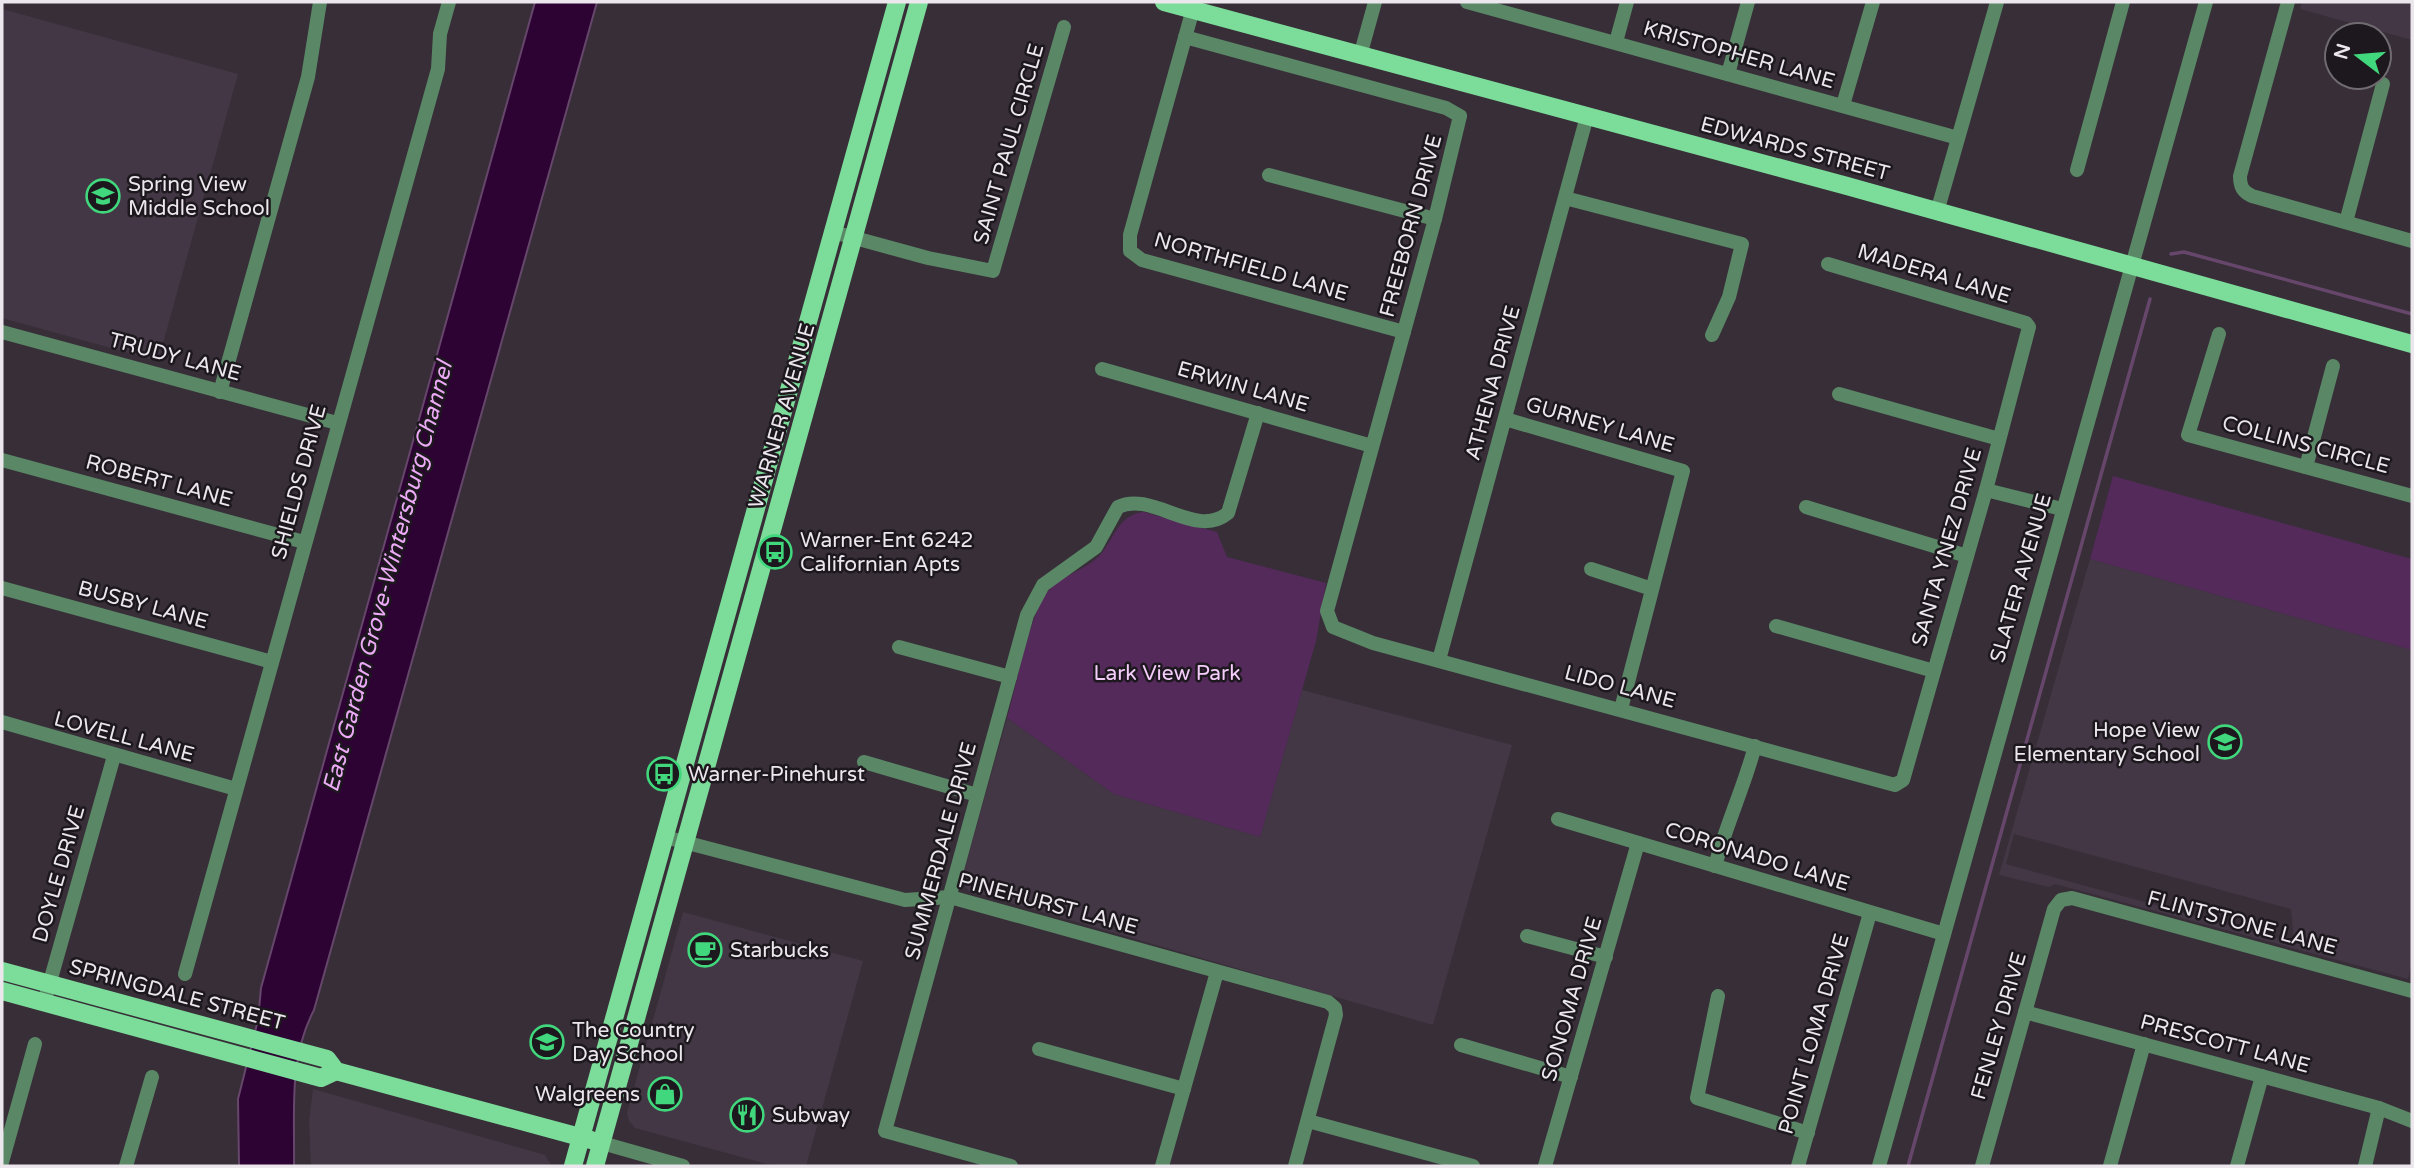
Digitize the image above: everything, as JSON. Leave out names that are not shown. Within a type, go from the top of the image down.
[{"type":"main road","name":"WARNER AVENUE","points":[[573,1166],[897,2]]},
{"type":"main road","name":"WARNER AVENUE","points":[[595,1166],[856,238],[919,2]]},
{"type":"main road","name":"EDWARDS STREET","points":[[1164,2],[2131,264],[2412,344]]},
{"type":"main road","points":[[638,1010],[628,1004],[642,951],[640,925]]},
{"type":"main road","name":"SPRINGDALE STREET","points":[[2,971],[327,1059],[336,1071],[601,1143]]},
{"type":"main road","name":"SPRINGDALE STREET","points":[[2,991],[321,1078],[336,1071]]},
{"type":"street","points":[[220,391],[308,77],[320,2]]},
{"type":"street","name":"SHIELDS DRIVE","points":[[185,974],[438,69],[440,34],[449,2]]},
{"type":"street","points":[[1360,56],[1375,2]]},
{"type":"street","name":"KRISTOPHER LANE","points":[[1468,2],[1499,6],[1616,42],[1958,138]]},
{"type":"street","points":[[1616,42],[1627,2]]},
{"type":"street","points":[[1728,74],[1748,2]]},
{"type":"street","points":[[1843,106],[1873,2]]},
{"type":"street","points":[[1937,212],[1997,2]]},
{"type":"street","points":[[2077,170],[2121,2]]},
{"type":"street","name":"SLATER AVENUE","points":[[1879,1166],[2206,2]]},
{"type":"street","points":[[2288,2],[2239,176],[2244,192],[2412,241]]},
{"type":"street","points":[[1185,37],[1193,9]]},
{"type":"street","name":"SAINT PAUL CIRCLE","points":[[856,238],[993,271],[1063,27]]},
{"type":"street","name":"FREEBORN DRIVE","points":[[1185,37],[1454,110],[1460,116],[1435,219],[1327,611],[1328,623]]},
{"type":"street","name":"NORTHFIELD LANE","points":[[1185,37],[1130,235],[1130,251],[1142,260],[1404,332]]},
{"type":"street","points":[[2346,222],[2382,91]]},
{"type":"street","name":"ATHENA DRIVE","points":[[1439,660],[1587,116]]},
{"type":"street","points":[[1269,174],[1435,219]]},
{"type":"street","points":[[1565,198],[1742,244],[1729,298],[1712,335]]},
{"type":"street","points":[[833,232],[856,238]]},
{"type":"street","name":"MADERA LANE","points":[[1828,264],[2028,325]]},
{"type":"street","name":"SANTA YNEZ DRIVE","points":[[1903,780],[1986,490],[2028,325]]},
{"type":"street","name":"TRUDY LANE","points":[[2,332],[337,423]]},
{"type":"street","name":"COLLINS CIRCLE","points":[[2218,334],[2188,435],[2412,496]]},
{"type":"street","points":[[2306,467],[2333,366]]},
{"type":"street","name":"ERWIN LANE","points":[[1102,369],[1372,446]]},
{"type":"street","points":[[1839,394],[1999,439]]},
{"type":"street","name":"SUMMERDALE DRIVE","points":[[1011,1166],[885,1130],[1027,615],[1043,585],[1096,547],[1115,510],[1125,503],[1133,502],[1201,521],[1221,519],[1232,504],[1258,413]]},
{"type":"street","name":"GURNEY LANE","points":[[1505,419],[1683,471],[1651,589]]},
{"type":"street","name":"ROBERT LANE","points":[[2,460],[304,542]]},
{"type":"street","points":[[1986,490],[2063,509]]},
{"type":"street","points":[[1807,507],[1967,556]]},
{"type":"street","points":[[1591,569],[1651,589],[1621,709]]},
{"type":"street","name":"BUSBY LANE","points":[[2,588],[272,662]]},
{"type":"street","name":"LIDO LANE","points":[[1328,623],[1343,634],[1884,783],[1895,785],[1903,780]]},
{"type":"street","points":[[1776,626],[1934,671]]},
{"type":"street","points":[[899,647],[1010,677]]},
{"type":"street","name":"LOVELL LANE","points":[[2,722],[236,789]]},
{"type":"street","points":[[1715,866],[1728,818],[1746,782],[1755,746]]},
{"type":"street","name":"DOYLE DRIVE","points":[[44,1003],[114,756]]},
{"type":"street","points":[[864,762],[977,795]]},
{"type":"street","name":"CORONADO LANE","points":[[1558,819],[1944,934]]},
{"type":"street","name":"PINEHURST LANE","points":[[665,837],[905,900],[950,897],[1328,1002],[1335,1008],[1336,1015],[1308,1121]]},
{"type":"street","name":"SONOMA DRIVE","points":[[1545,1166],[1639,843]]},
{"type":"street","name":"FLINTSTONE LANE","points":[[2061,900],[2072,898],[2412,991]]},
{"type":"street","name":"FENLEY DRIVE","points":[[1982,1166],[2054,909],[2061,900]]},
{"type":"street","name":"POINT LOMA DRIVE","points":[[1798,1166],[1870,913]]},
{"type":"street","points":[[1527,936],[1606,957]]},
{"type":"street","points":[[1163,1166],[1217,972]]},
{"type":"street","points":[[1718,996],[1697,1098],[1808,1133]]},
{"type":"street","name":"PRESCOTT LANE","points":[[2025,1012],[2379,1108],[2412,1121]]},
{"type":"street","points":[[2,1162],[35,1044]]},
{"type":"street","points":[[2110,1166],[2144,1044]]},
{"type":"street","points":[[1461,1045],[1571,1077]]},
{"type":"street","points":[[1039,1049],[1184,1089]]},
{"type":"street","points":[[2237,1166],[2262,1076]]},
{"type":"street","points":[[127,1166],[152,1077]]},
{"type":"street","points":[[2365,1166],[2379,1108]]},
{"type":"street","points":[[1295,1166],[1308,1121],[1473,1166]]},
{"type":"street","name":"SPRINGDALE STREET","points":[[601,1143],[683,1166]]},
{"type":"shaded area","points":[[2302,2],[2412,2],[2412,40],[2393,35],[2393,21],[2343,21],[2300,9]]},
{"type":"shaded area","name":"Spring View Middle School","points":[[2,9],[238,74],[158,361],[2,318]]},
{"type":"shaded area","name":"Hope View Elementary School","points":[[2090,559],[2412,650],[2412,962],[2408,979],[2055,884],[2049,887],[1999,875]],"holes":[[[2014,834],[2291,909],[2294,943],[2006,864]]]},
{"type":"shaded area","name":"Lark View Park","points":[[1302,690],[1512,745],[1433,1025],[969,891],[964,885],[962,877],[1007,718],[1114,794],[1260,837]]},
{"type":"shaded area","points":[[683,912],[863,961],[806,1166],[774,1166],[635,1128],[629,1121],[627,1113]]},
{"type":"shaded area","points":[[313,1089],[545,1155],[552,1166],[311,1166],[309,1122]]},
{"type":"green space","points":[[2113,476],[2412,559],[2412,650],[2090,559]]},
{"type":"green space","name":"Lark View Park","points":[[1144,512],[1217,532],[1227,557],[1326,583],[1316,641],[1260,837],[1114,794],[1007,718],[1029,633],[1041,601],[1054,585],[1101,554],[1123,522]]},
{"type":"water","name":"East Garden Grove-Wintersburg Channel","points":[[535,2],[597,2],[314,1010],[300,1047],[295,1086],[294,1166],[239,1166],[238,1099],[258,1020],[261,988]]},
{"type":"waterway","points":[[2171,254],[2184,252],[2412,314]]},
{"type":"waterway","points":[[1908,1166],[2150,299]]},
{"type":"place","name":"Spring View Middle School","points":[[103,196]]},
{"type":"place","name":"Warner-Ent 6242 Californian Apts","points":[[775,552]]},
{"type":"place","name":"Hope View Elementary School","points":[[2225,742]]},
{"type":"place","name":"Warner-Pinehurst","points":[[664,774]]},
{"type":"place","name":"Starbucks","points":[[705,950]]},
{"type":"place","name":"The Country Day School","points":[[547,1042]]},
{"type":"place","name":"Walgreens","points":[[665,1094]]},
{"type":"place","name":"Subway","points":[[747,1115]]}]
